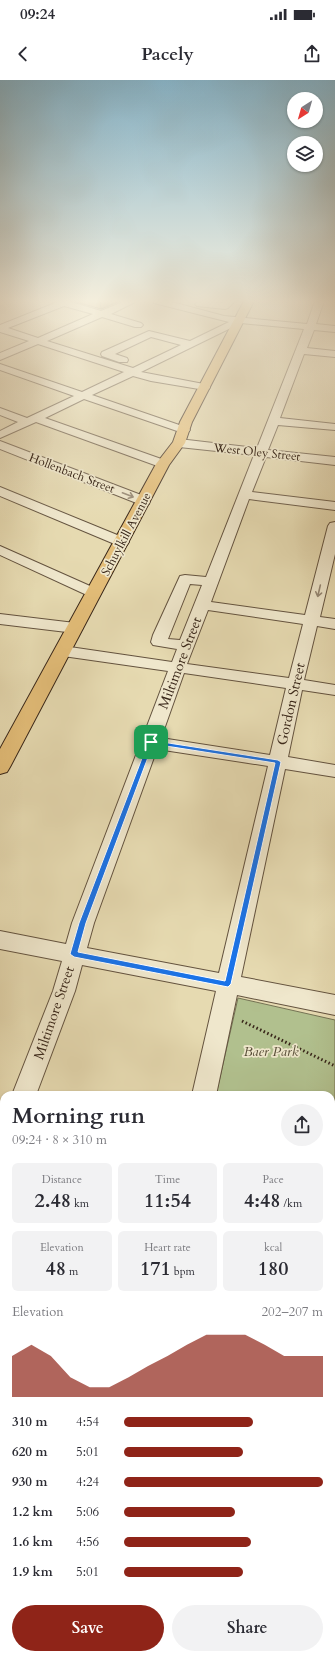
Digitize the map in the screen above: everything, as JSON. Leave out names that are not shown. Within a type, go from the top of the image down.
[{"type":"main road","name":"Schuylkill Avenue","points":[[0,767],[163,464],[182,437],[211,375]]},
{"type":"street","name":"West Oley Street","points":[[23,375],[83,395],[182,437],[262,452],[335,461]]},
{"type":"street","points":[[0,435],[126,375]]},
{"type":"street","points":[[145,375],[151,378],[205,387]]},
{"type":"street","name":"Miltimore Street","points":[[26,1091],[64,991],[83,923],[186,646],[292,375]]},
{"type":"street","points":[[0,411],[32,420],[163,464]]},
{"type":"street","points":[[274,421],[335,427]]},
{"type":"street","name":"Hollenbach Street","points":[[0,445],[144,501]]},
{"type":"street","points":[[0,490],[122,542]]},
{"type":"street","points":[[246,495],[335,506]]},
{"type":"street","name":"Gordon Street","points":[[205,1091],[295,685],[335,526]]},
{"type":"street","points":[[0,550],[94,593]]},
{"type":"street","points":[[186,646],[159,642],[185,579],[211,582]]},
{"type":"street","points":[[202,605],[335,624]]},
{"type":"street","points":[[0,619],[75,628]]},
{"type":"street","points":[[63,651],[335,690]]},
{"type":"street","points":[[151,742],[335,770]]},
{"type":"street","points":[[0,940],[335,1006]]},
{"type":"path","points":[[223,1012],[335,1066]]},
{"type":"green space","name":"Baer Park","points":[[238,998],[335,1020],[335,1091],[217,1091]]},
{"type":"route","points":[[151,742],[278,762],[228,984],[74,954],[83,923],[151,742]]}]
